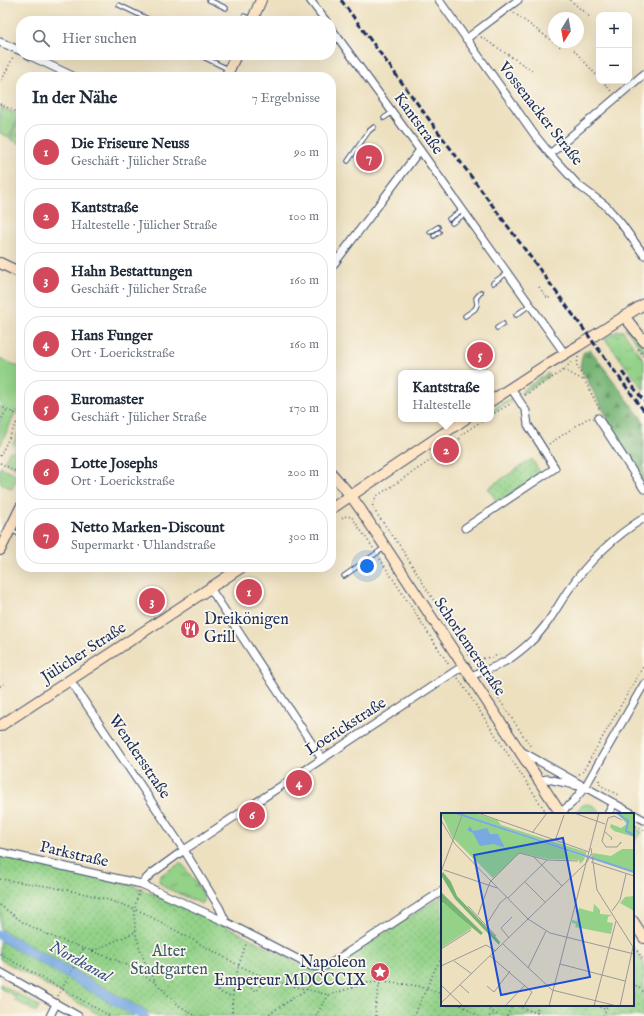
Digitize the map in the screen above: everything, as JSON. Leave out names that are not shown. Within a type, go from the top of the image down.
[{"type":"main road","points":[[251,16],[261,0]]},
{"type":"main road","points":[[228,72],[231,60]]},
{"type":"main road","points":[[0,263],[16,271]]},
{"type":"main road","points":[[494,399],[644,304]]},
{"type":"main road","points":[[624,316],[644,341]]},
{"type":"main road","points":[[336,506],[460,422]]},
{"type":"main road","name":"Schorlemerstraße","points":[[336,479],[361,510],[559,813]]},
{"type":"main road","points":[[1,547],[16,517]]},
{"type":"main road","name":"Jülicher Straße","points":[[0,726],[234,572]]},
{"type":"main road","name":"Jülicher Straße","points":[[0,730],[23,712]]},
{"type":"main road","points":[[634,923],[644,938]]},
{"type":"street","points":[[310,0],[322,16]]},
{"type":"street","name":"Vossenacker Straße","points":[[439,0],[534,134],[550,154],[578,185],[605,206],[620,222],[644,255]]},
{"type":"street","points":[[466,39],[518,0]]},
{"type":"street","name":"Kantstraße","points":[[336,35],[393,112],[565,354]]},
{"type":"street","points":[[0,42],[16,49]]},
{"type":"street","points":[[39,60],[64,72]]},
{"type":"street","points":[[550,154],[644,74]]},
{"type":"street","points":[[336,261],[420,150]]},
{"type":"street","points":[[465,528],[555,468],[528,426],[526,411],[511,388]]},
{"type":"street","points":[[598,418],[644,489]]},
{"type":"street","points":[[470,676],[503,663],[528,645],[549,621],[581,572],[610,542],[644,518]]},
{"type":"street","points":[[210,588],[322,759]]},
{"type":"street","name":"Loerickstraße","points":[[141,884],[151,874],[184,850],[463,666]]},
{"type":"street","name":"Wendersstraße","points":[[70,680],[184,850],[219,907],[226,922]]},
{"type":"street","points":[[561,813],[572,803],[585,787],[644,684]]},
{"type":"street","points":[[519,750],[631,813]]},
{"type":"street","points":[[538,780],[548,779],[585,787]]},
{"type":"street","points":[[609,813],[614,803]]},
{"type":"street","points":[[634,815],[644,820]]},
{"type":"street","name":"Parkstraße","points":[[0,852],[141,884],[226,922],[311,966],[320,967],[330,964],[441,892]]},
{"type":"street","points":[[0,972],[78,1016]]},
{"type":"street","points":[[50,1016],[56,1004]]},
{"type":"lane","points":[[209,0],[226,8]]},
{"type":"lane","points":[[119,5],[142,16]]},
{"type":"lane","points":[[207,60],[226,72]]},
{"type":"lane","points":[[384,118],[393,112]]},
{"type":"lane","points":[[348,161],[369,131],[374,127]]},
{"type":"lane","points":[[449,219],[464,212]]},
{"type":"lane","points":[[452,223],[464,212]]},
{"type":"lane","points":[[430,232],[438,227]]},
{"type":"lane","points":[[434,236],[440,232]]},
{"type":"lane","points":[[493,283],[507,273]]},
{"type":"lane","points":[[465,316],[475,309],[477,305],[476,298],[481,292]]},
{"type":"lane","points":[[516,315],[530,305]]},
{"type":"lane","points":[[497,328],[503,324]]},
{"type":"lane","points":[[10,530],[16,533]]},
{"type":"lane","points":[[344,576],[385,547]]},
{"type":"path","points":[[570,0],[591,18]]},
{"type":"path","points":[[507,8],[548,38]]},
{"type":"path","points":[[474,33],[533,71]]},
{"type":"path","points":[[574,50],[596,75]]},
{"type":"path","points":[[0,84],[16,55]]},
{"type":"path","points":[[605,84],[616,97]]},
{"type":"path","points":[[0,104],[16,112]]},
{"type":"path","points":[[539,287],[548,299],[551,296]]},
{"type":"path","points":[[494,413],[564,370],[578,354],[577,366],[601,411],[598,418],[588,418],[543,448]]},
{"type":"path","points":[[564,370],[585,381]]},
{"type":"path","points":[[0,406],[16,414]]},
{"type":"path","points":[[0,422],[7,409]]},
{"type":"path","points":[[445,618],[400,546],[374,510],[373,502],[377,496],[458,442],[462,434],[480,422]]},
{"type":"path","points":[[0,456],[16,424]]},
{"type":"path","points":[[0,464],[16,472]]},
{"type":"path","points":[[342,518],[344,516],[351,516],[356,522],[544,809],[542,813]]},
{"type":"path","points":[[466,650],[470,657]]},
{"type":"path","points":[[579,774],[582,773],[644,665]]},
{"type":"path","points":[[0,686],[4,684]]},
{"type":"path","points":[[491,687],[530,746]]},
{"type":"path","points":[[634,825],[644,830]]},
{"type":"path","points":[[0,879],[75,892],[134,909],[144,913],[240,966],[281,983],[329,995],[368,983],[380,982],[413,985],[441,994]]},
{"type":"path","points":[[141,884],[134,909],[135,932],[147,967],[157,984]]},
{"type":"path","points":[[0,905],[24,923],[38,930],[129,966],[157,984],[174,1001],[196,1016]]},
{"type":"path","points":[[93,951],[135,932]]},
{"type":"path","points":[[232,1016],[233,996],[243,951],[248,940]]},
{"type":"path","points":[[634,946],[644,961]]},
{"type":"path","points":[[62,989],[84,948]]},
{"type":"path","points":[[0,954],[110,1016]]},
{"type":"path","points":[[414,1016],[436,967],[441,960]]},
{"type":"path","points":[[266,1016],[307,989],[318,970]]},
{"type":"path","points":[[236,982],[257,991],[265,977]]},
{"type":"path","points":[[376,1016],[375,1008],[380,982]]},
{"type":"path","points":[[634,984],[644,992]]},
{"type":"path","points":[[214,989],[226,995],[233,996]]},
{"type":"path","points":[[316,1016],[329,995]]},
{"type":"path","points":[[463,1006],[478,1016]]},
{"type":"path","points":[[484,1006],[499,1016]]},
{"type":"path","points":[[507,1016],[513,1006]]},
{"type":"path","points":[[517,1006],[543,1016]]},
{"type":"path","points":[[537,1013],[538,1006]]},
{"type":"path","points":[[598,1006],[606,1010]]},
{"type":"path","points":[[603,1016],[608,1006]]},
{"type":"path","points":[[489,1016],[492,1016],[494,1013]]},
{"type":"green space","points":[[0,107],[16,114],[16,122],[9,137],[0,133]]},
{"type":"green space","points":[[16,125],[16,142],[10,139]]},
{"type":"green space","points":[[625,328],[631,331],[644,348],[644,353]]},
{"type":"green space","points":[[617,331],[623,331],[644,360],[644,390],[605,339]]},
{"type":"green space","points":[[590,349],[644,422],[644,484],[635,469],[637,467],[622,445],[620,447],[605,424],[607,417],[580,367],[583,353]]},
{"type":"green space","points":[[0,358],[16,366],[16,411],[0,446]]},
{"type":"green space","points":[[548,373],[550,376],[521,394],[524,389]]},
{"type":"green space","points":[[507,400],[512,400],[494,411],[494,408]]},
{"type":"green space","points":[[16,438],[16,446],[13,444]]},
{"type":"green space","points":[[16,446],[16,467],[4,461],[10,451],[13,452]]},
{"type":"green space","points":[[532,459],[541,474],[497,502],[488,488]]},
{"type":"green space","points":[[0,467],[16,474],[16,480],[12,489],[0,483]]},
{"type":"green space","points":[[583,805],[592,805],[596,807],[600,813],[576,813]]},
{"type":"green space","points":[[634,828],[642,832],[635,840],[634,839]]},
{"type":"green space","name":"Alter Stadtgarten","points":[[0,855],[133,885],[234,930],[309,969],[315,970],[331,968],[441,897],[441,1006],[634,1006],[634,949],[644,964],[644,1016],[155,1016],[0,929]]},
{"type":"green space","points":[[179,864],[184,866],[202,892],[204,900],[202,904],[164,887],[160,883],[159,880],[161,875]]},
{"type":"green space","points":[[0,941],[134,1016],[102,1016],[0,959]]},
{"type":"green space","points":[[0,984],[39,1006],[36,1012],[14,1000],[16,997],[0,988]]},
{"type":"waterway","name":"Nordkanal","points":[[0,935],[144,1016]]},
{"type":"railway","points":[[341,0],[644,411]]},
{"type":"railway","points":[[622,372],[644,401]]},
{"type":"place","name":"Netto Marken-Discount","points":[[369,158]]},
{"type":"place","name":"Euromaster","points":[[480,355]]},
{"type":"place","name":"Kantstraße","points":[[446,450]]},
{"type":"place","name":"Die Friseure Neuss","points":[[249,592]]},
{"type":"place","name":"Hahn Bestattungen","points":[[152,601]]},
{"type":"place","name":"Dreikönigen Grill","points":[[190,629]]},
{"type":"place","name":"Hans Funger","points":[[299,783]]},
{"type":"place","name":"Lotte Josephs","points":[[252,815]]},
{"type":"place","name":"Napoleon Empereur MDCCCIX","points":[[380,972]]}]
